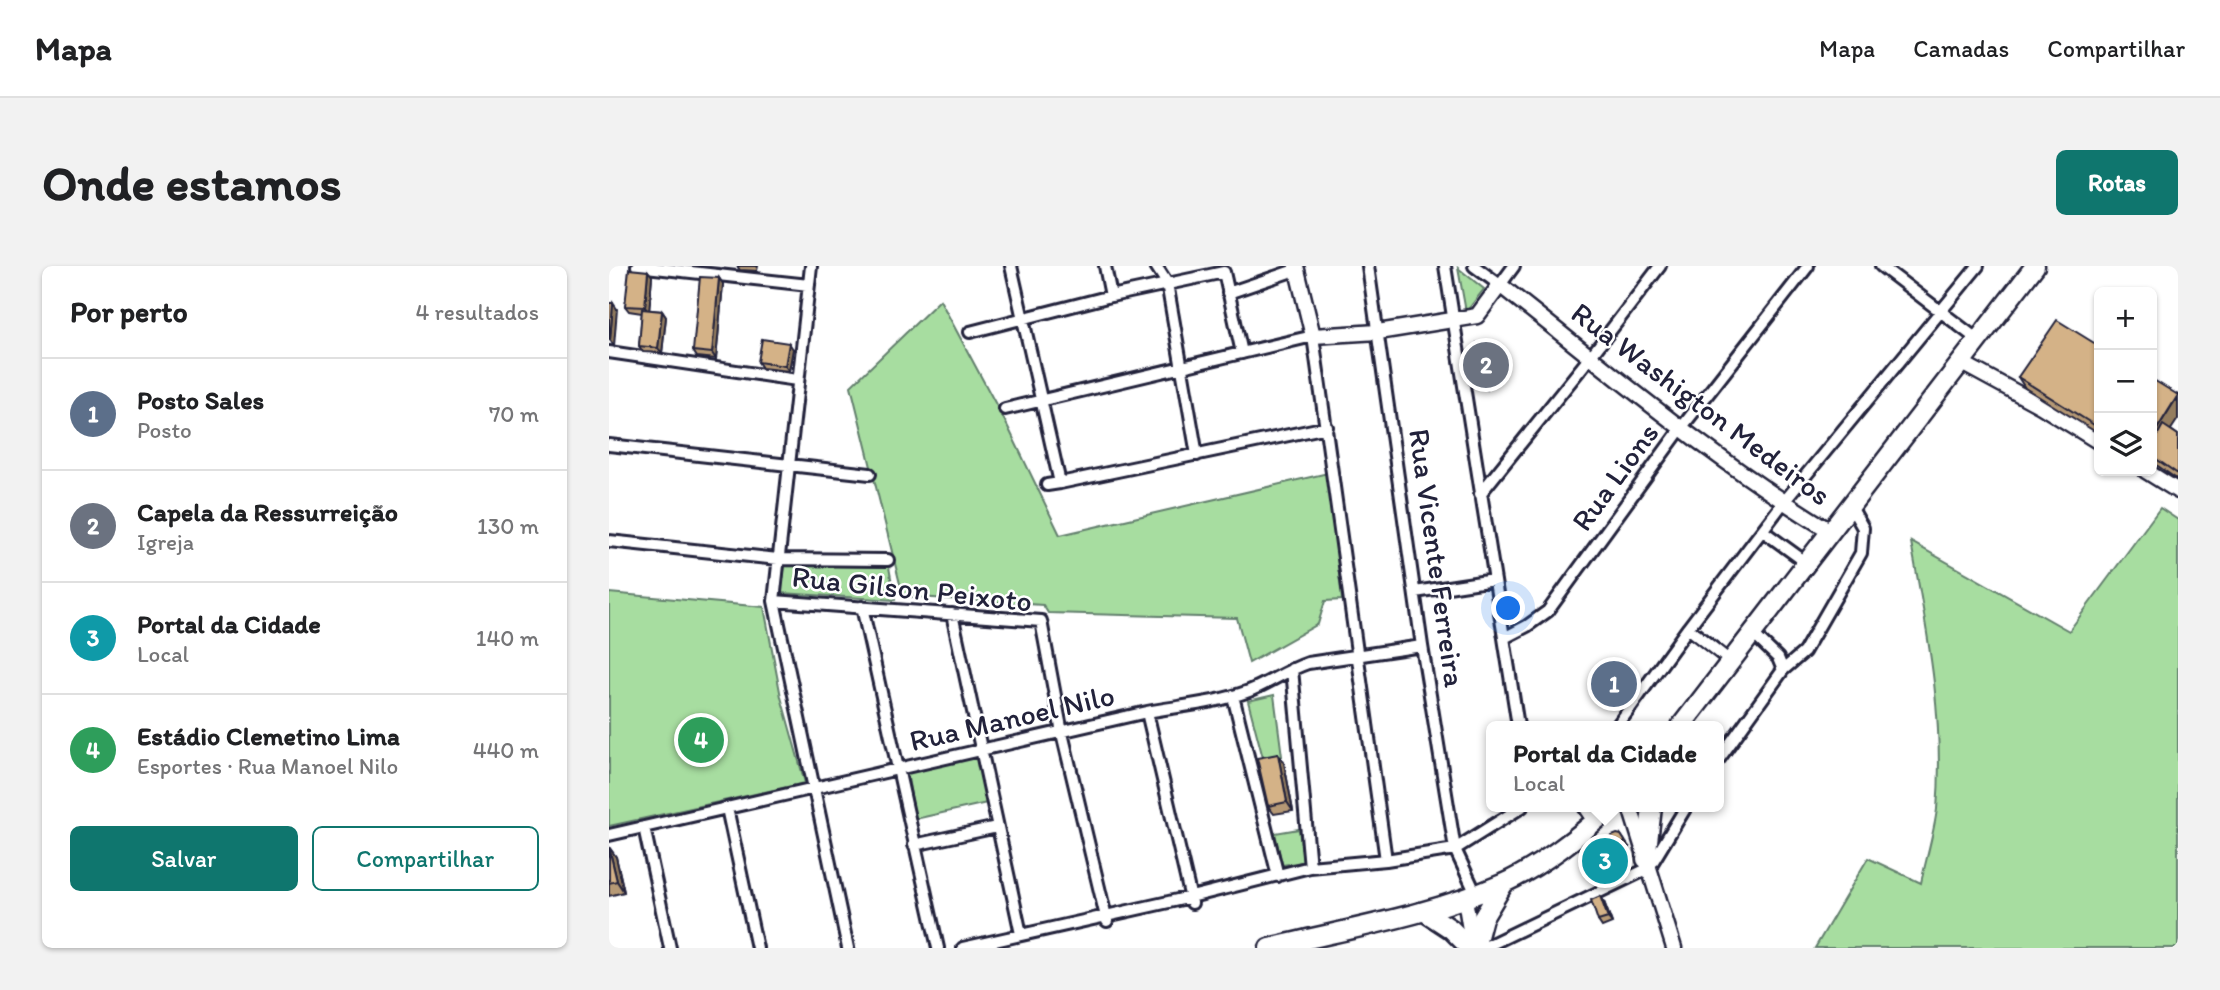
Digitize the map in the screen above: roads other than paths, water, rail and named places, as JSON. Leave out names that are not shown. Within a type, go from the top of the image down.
[{"type":"main road","points":[[1685,721],[2035,266]]},
{"type":"main road","points":[[1269,948],[1425,912],[1504,883],[1574,839],[1605,812]]},
{"type":"main road","points":[[1648,863],[1652,812]]},
{"type":"main road","points":[[1425,912],[1451,929],[1472,948],[1486,912],[1504,883]]},
{"type":"street","points":[[637,266],[809,285]]},
{"type":"street","points":[[811,266],[774,601],[848,948]]},
{"type":"street","points":[[1011,266],[1060,483]]},
{"type":"street","points":[[1105,266],[1111,296]]},
{"type":"street","points":[[1156,266],[1167,283],[1197,455]]},
{"type":"street","name":"Rua Vicente Ferreira","points":[[1368,266],[1422,646],[1455,849],[1470,896],[1472,948]]},
{"type":"street","points":[[1445,266],[1517,721]]},
{"type":"street","name":"Rua Washigton Medeiros","points":[[1474,266],[1783,503],[1832,532]]},
{"type":"street","points":[[1005,409],[1313,336],[1378,332],[1477,316],[1514,266]]},
{"type":"street","points":[[1480,494],[1660,266]]},
{"type":"street","name":"Rua Lions","points":[[1504,638],[1548,611],[1682,427],[1808,266]]},
{"type":"street","points":[[1881,266],[1978,340]]},
{"type":"street","points":[[1621,721],[1783,503],[1978,266]]},
{"type":"street","points":[[1228,293],[1297,267],[1313,336],[1327,427],[1386,860]]},
{"type":"street","points":[[970,332],[1111,296],[1224,272],[1242,353]]},
{"type":"street","points":[[609,352],[797,380]]},
{"type":"street","points":[[1960,362],[2041,406],[2094,439]]},
{"type":"street","points":[[1047,485],[1327,427]]},
{"type":"street","points":[[609,445],[870,474]]},
{"type":"street","points":[[2154,476],[2178,491]]},
{"type":"street","points":[[1724,752],[1783,670],[1804,652],[1861,553],[1863,528],[1855,503]]},
{"type":"street","points":[[1763,531],[1807,563]]},
{"type":"street","points":[[609,541],[778,559],[888,560]]},
{"type":"street","points":[[1415,592],[1494,580]]},
{"type":"street","name":"Rua Gilson Peixoto","points":[[774,601],[1041,621],[1062,733],[1107,919]]},
{"type":"street","points":[[862,607],[938,948]]},
{"type":"street","points":[[952,614],[1021,934]]},
{"type":"street","points":[[1688,628],[1730,661]]},
{"type":"street","points":[[1752,633],[1778,658],[1783,670]]},
{"type":"street","name":"Rua Manoel Nilo","points":[[609,835],[1147,712],[1233,696],[1250,691],[1308,663],[1422,646]]},
{"type":"street","points":[[1292,669],[1310,867]]},
{"type":"street","points":[[1233,696],[1278,876]]},
{"type":"street","points":[[1147,712],[1191,900]]},
{"type":"street","points":[[727,808],[757,948]]},
{"type":"street","points":[[963,948],[1191,900],[1310,867],[1386,860],[1455,849],[1514,812]]},
{"type":"street","points":[[1587,812],[1594,822]]},
{"type":"street","points":[[1632,812],[1674,948]]},
{"type":"street","points":[[1483,948],[1648,863],[1683,812]]},
{"type":"street","points":[[644,827],[670,948]]},
{"type":"street","points":[[914,845],[997,827]]},
{"type":"place","name":"Capela da Ressurreição","points":[[1486,365]]},
{"type":"place","name":"Posto Sales","points":[[1614,684]]},
{"type":"place","name":"Estádio Clemetino Lima","points":[[701,740]]},
{"type":"place","name":"Portal da Cidade","points":[[1605,861]]}]
